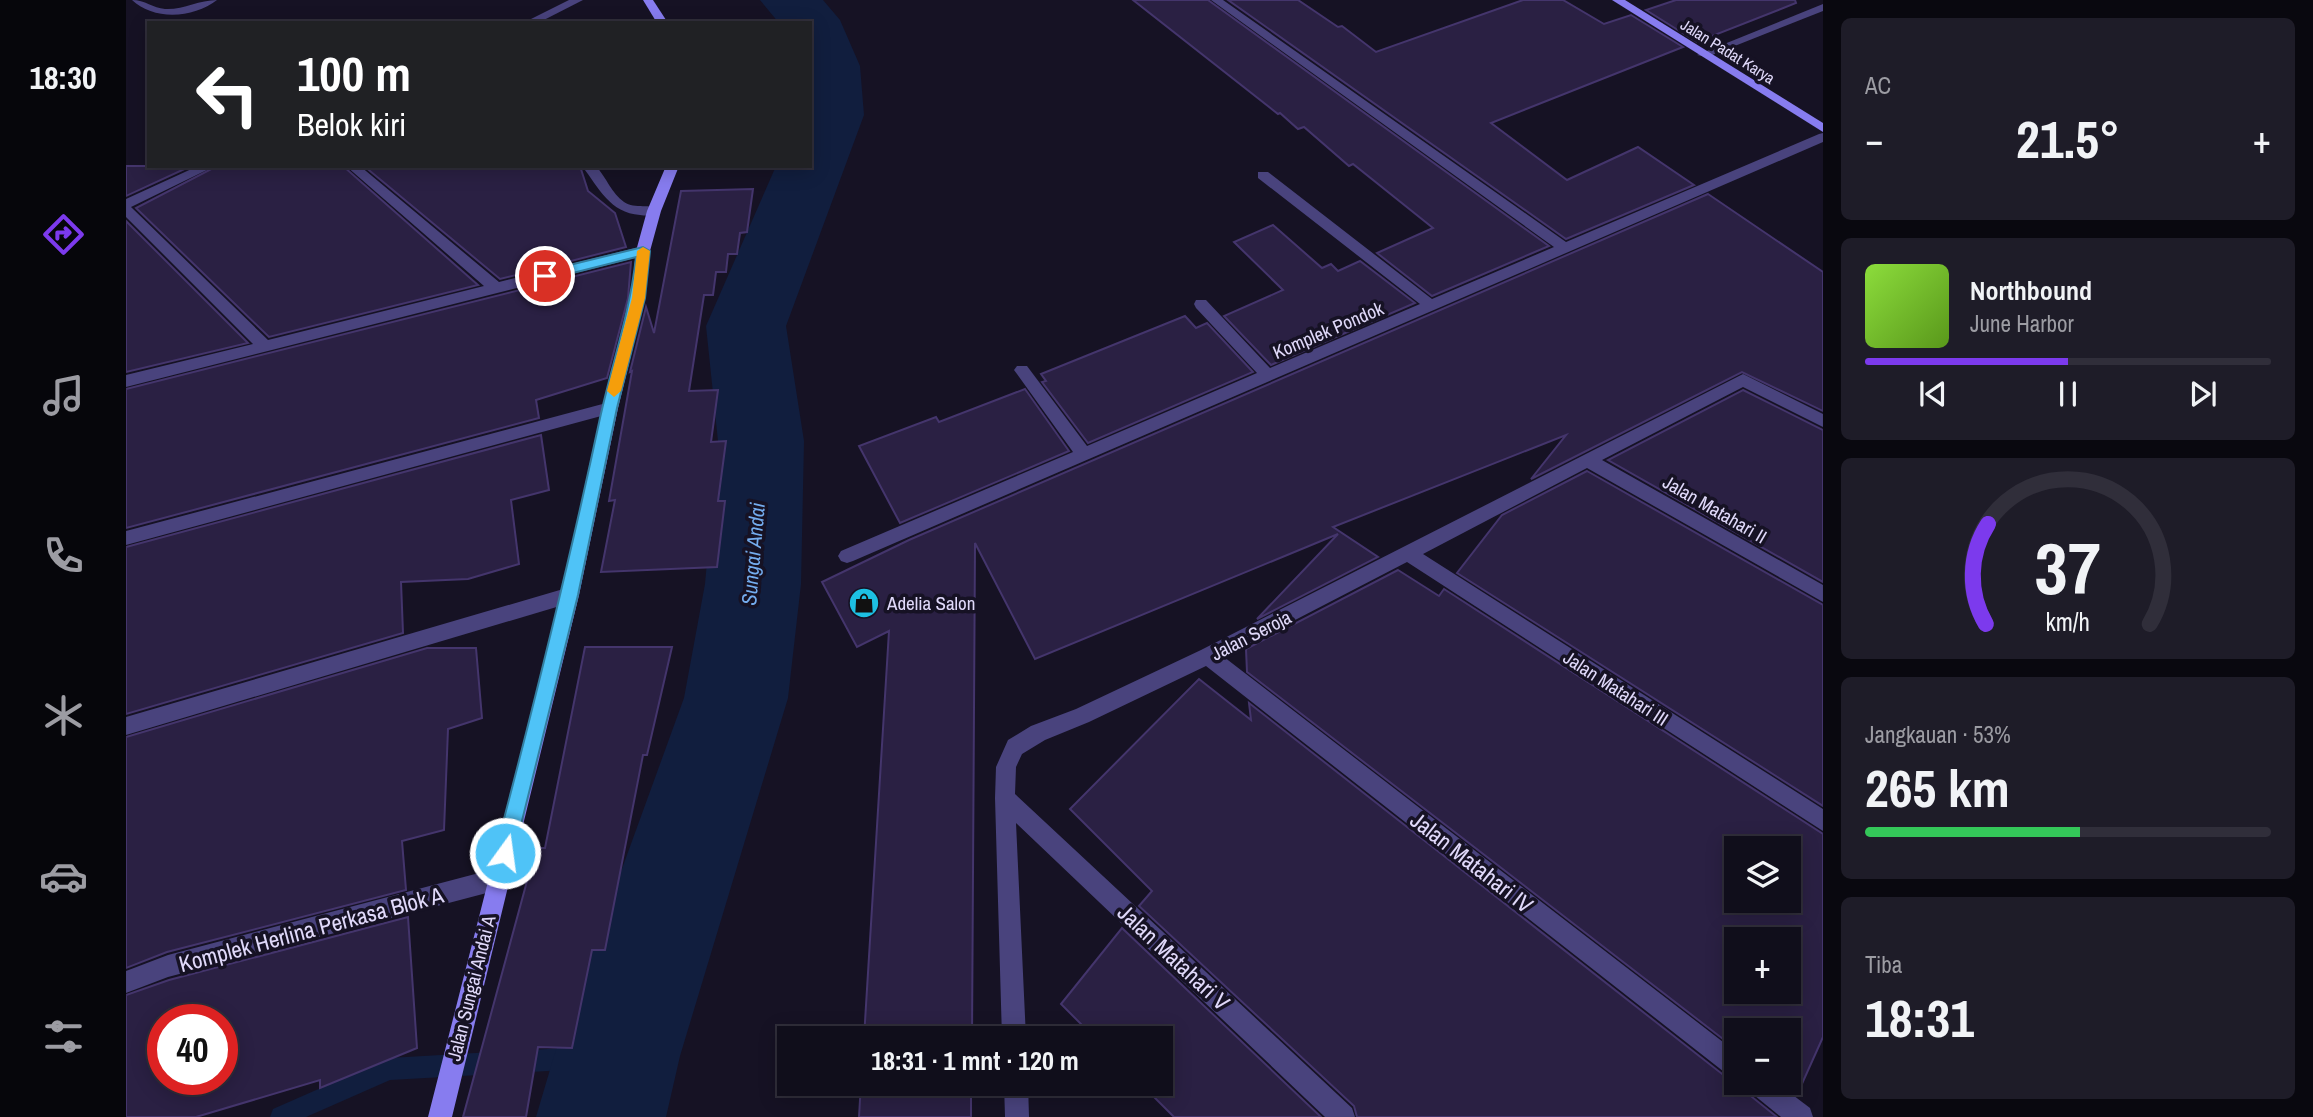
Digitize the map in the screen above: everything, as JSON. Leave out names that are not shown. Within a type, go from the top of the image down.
[{"type":"street","points":[[137,0],[153,12],[162,13],[172,13],[212,0]]},
{"type":"street","points":[[532,21],[578,0]]},
{"type":"street","points":[[648,0],[662,21]]},
{"type":"street","points":[[1216,0],[1566,249]]},
{"type":"street","name":"Jalan Padat Karya","points":[[1617,0],[1823,128]]},
{"type":"street","points":[[1703,55],[1823,7]]},
{"type":"street","name":"Komplek Pondok","points":[[847,556],[1823,137]]},
{"type":"street","points":[[205,168],[126,206],[265,346]]},
{"type":"street","points":[[354,168],[496,288]]},
{"type":"street","points":[[590,168],[612,202],[632,212],[654,211]]},
{"type":"street","name":"Jalan Sungai Andai A","points":[[440,1117],[570,595],[610,408],[638,298],[643,251],[654,211],[672,168]]},
{"type":"street","points":[[1263,175],[1432,306]]},
{"type":"street","points":[[126,381],[643,251]]},
{"type":"street","points":[[1202,304],[1269,376]]},
{"type":"street","points":[[1022,370],[1084,455]]},
{"type":"street","name":"Jalan Seroja","points":[[1014,1026],[1005,797],[1006,767],[1015,747],[1038,733],[1082,716],[1208,656],[1743,380],[1823,421]]},
{"type":"street","points":[[126,538],[610,408]]},
{"type":"street","name":"Jalan Matahari II","points":[[1587,460],[1823,594]]},
{"type":"street","name":"Jalan Matahari III","points":[[1409,554],[1823,821]]},
{"type":"street","points":[[126,726],[570,595]]},
{"type":"street","name":"Jalan Matahari IV","points":[[1208,656],[1724,1058]]},
{"type":"street","name":"Jalan Matahari V","points":[[1005,797],[1343,1117]]},
{"type":"street","name":"Komplek Herlina Perkasa Blok A","points":[[126,982],[168,966],[498,879]]},
{"type":"street","points":[[1773,1095],[1801,1117]]},
{"type":"street","points":[[1016,1096],[1017,1117]]},
{"type":"building","points":[[1133,0],[1208,0],[1549,246],[1432,296],[1377,253],[1433,228],[1353,164],[1349,166],[1304,127],[1298,129],[1278,114]]},
{"type":"building","points":[[1228,0],[1298,0],[1338,27],[1342,26],[1376,52],[1523,0],[1563,0],[1604,24],[1631,15],[1683,47],[1491,123],[1567,180],[1638,147],[1694,185],[1566,239]]},
{"type":"building","points":[[1676,0],[1795,0],[1796,3],[1697,42],[1646,10]]},
{"type":"building","points":[[126,166],[187,168],[126,196]]},
{"type":"building","points":[[213,168],[345,168],[478,285],[269,337],[136,208]]},
{"type":"building","points":[[366,168],[581,168],[588,191],[615,213],[626,247],[500,279]]},
{"type":"building","points":[[753,189],[747,232],[740,233],[737,254],[728,254],[726,272],[716,272],[713,295],[704,295],[689,391],[718,390],[711,442],[726,441],[718,501],[725,501],[717,567],[601,572],[615,500],[609,501],[632,371],[630,372],[646,307],[654,333],[681,191]]},
{"type":"building","points":[[1708,194],[1823,272],[1823,411],[1742,372],[1531,479],[1566,435],[1333,527],[1378,557],[1257,619],[1338,534],[1035,659],[975,543],[972,1026],[865,1026],[889,631],[857,647],[822,582],[909,540]]},
{"type":"building","points":[[126,221],[248,343],[126,372]]},
{"type":"building","points":[[1273,225],[1322,268],[1331,264],[1338,271],[1360,261],[1415,303],[1271,365],[1224,316],[1283,290],[1234,242]]},
{"type":"building","points":[[631,262],[628,298],[607,378],[536,400],[539,418],[126,528],[126,389]]},
{"type":"building","points":[[1185,316],[1196,328],[1207,323],[1253,372],[1088,443],[1042,382],[1046,381],[1041,374]]},
{"type":"building","points":[[1025,389],[1069,451],[900,523],[859,446],[936,417],[939,422]]},
{"type":"building","points":[[1743,390],[1823,430],[1823,582],[1608,460]]},
{"type":"building","points":[[541,435],[549,490],[511,500],[519,564],[468,579],[401,582],[403,633],[126,714],[126,547]]},
{"type":"building","points":[[1587,471],[1823,605],[1823,806],[1457,573],[1502,515]]},
{"type":"building","points":[[1398,570],[1439,596],[1444,589],[1823,834],[1823,1037],[1801,1086],[1801,1018],[1724,1018],[1724,1040],[1247,672],[1246,649]]},
{"type":"building","points":[[585,647],[672,647],[647,755],[643,755],[605,950],[592,950],[572,1048],[538,1047],[526,1117],[463,1117],[536,848],[545,848]]},
{"type":"building","points":[[427,648],[476,648],[482,718],[448,729],[444,830],[402,841],[406,890],[167,952],[126,968],[126,737]]},
{"type":"building","points":[[1199,679],[1251,720],[1249,703],[1724,1075],[1724,1095],[1750,1095],[1777,1117],[1357,1117],[1354,1106],[1139,906],[1152,891],[1070,809]]},
{"type":"building","points":[[408,917],[417,1048],[320,1088],[320,1080],[196,1117],[126,1117],[126,995],[169,980]]},
{"type":"building","points":[[1122,928],[1321,1117],[1174,1117],[1153,1096],[1173,1096],[1173,1026],[1083,1026],[1061,1004]]},
{"type":"building","points":[[860,1096],[971,1096],[971,1117],[859,1117]]},
{"type":"waterway","name":"Sungai Andai","points":[[789,0],[810,21]]},
{"type":"waterway","name":"Sungai Andai","points":[[812,25],[829,66],[831,115],[812,162]]},
{"type":"waterway","name":"Sungai Andai","points":[[601,1117],[617,1056],[736,698],[753,584],[761,441],[746,326],[810,168]]},
{"type":"waterway","points":[[281,1117],[389,1069],[617,1056]]},
{"type":"slow traffic","points":[[614,391],[638,298],[643,251]]},
{"type":"place","name":"Adelia Salon","points":[[864,603]]},
{"type":"route","points":[[505,853],[570,595],[610,408],[638,298],[643,251],[545,276]]}]
